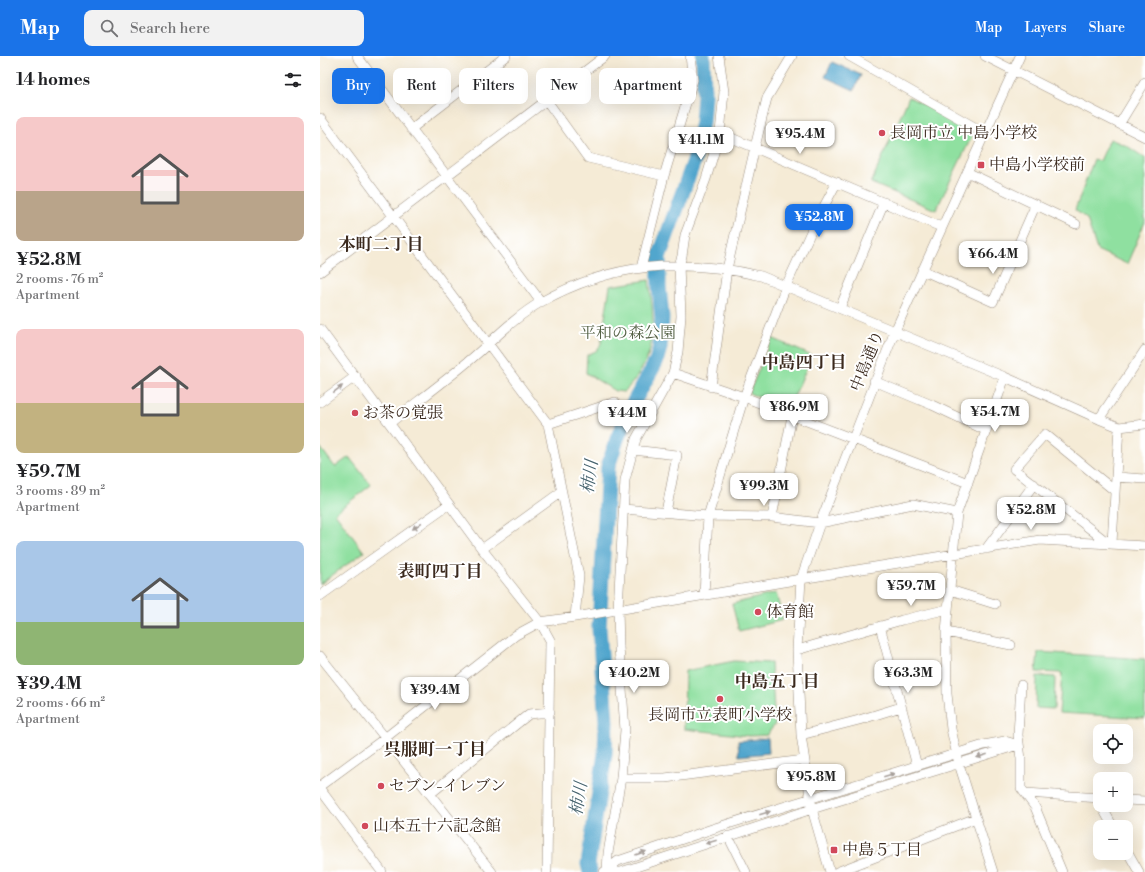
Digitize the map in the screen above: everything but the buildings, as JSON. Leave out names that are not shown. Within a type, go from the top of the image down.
[{"type":"street","points":[[357,56],[541,302]]},
{"type":"street","points":[[411,129],[506,56]]},
{"type":"street","points":[[590,68],[606,56]]},
{"type":"street","points":[[644,267],[664,176],[693,80],[690,56]]},
{"type":"street","points":[[606,872],[621,778],[625,712],[614,610],[625,480],[636,439],[673,373],[680,337],[675,265],[682,256],[685,235],[706,179],[720,133],[724,92],[719,56]]},
{"type":"street","points":[[711,387],[727,269],[755,147],[767,98],[792,56]]},
{"type":"street","points":[[849,56],[985,133]]},
{"type":"street","points":[[984,56],[1120,123],[1145,137]]},
{"type":"street","name":"中島通り","points":[[830,872],[811,804],[801,735],[797,650],[801,578],[820,523],[874,381],[941,227],[1020,56]]},
{"type":"street","points":[[1120,123],[1145,82]]},
{"type":"street","points":[[320,272],[543,104]]},
{"type":"street","points":[[549,104],[588,158],[664,176]]},
{"type":"street","points":[[320,118],[548,424],[579,576],[575,617]]},
{"type":"street","points":[[720,133],[941,227]]},
{"type":"street","points":[[967,172],[1076,224]]},
{"type":"street","points":[[704,595],[708,516],[744,397],[786,286],[814,225],[837,182]]},
{"type":"street","points":[[840,308],[884,202]]},
{"type":"street","points":[[922,270],[993,302],[1036,204]]},
{"type":"street","points":[[390,422],[541,302],[600,277],[644,267],[675,265],[727,269],[761,276],[1005,377],[1099,419],[1120,427],[1145,424]]},
{"type":"street","points":[[320,328],[449,504],[540,622],[550,640],[548,872]]},
{"type":"street","points":[[1099,419],[1145,350]]},
{"type":"street","points":[[673,373],[744,397],[852,440],[968,483]]},
{"type":"street","points":[[320,402],[356,376]]},
{"type":"street","points":[[994,872],[959,764],[951,729],[947,694],[946,632],[957,513],[985,430],[1005,377]]},
{"type":"street","points":[[874,381],[932,405],[985,430]]},
{"type":"street","points":[[548,424],[616,402]]},
{"type":"street","points":[[772,517],[792,416]]},
{"type":"street","points":[[1112,543],[1120,427]]},
{"type":"street","points":[[1112,543],[1103,539],[1014,469],[1045,434],[1116,491]]},
{"type":"street","points":[[632,450],[677,455],[666,512]]},
{"type":"street","points":[[1117,477],[1145,479]]},
{"type":"street","points":[[986,549],[1034,484]]},
{"type":"street","points":[[482,548],[561,492]]},
{"type":"street","points":[[320,596],[449,504]]},
{"type":"street","points":[[623,509],[708,516],[772,517],[820,523],[913,504],[957,513]]},
{"type":"street","points":[[320,786],[385,738],[516,635],[540,622],[1040,540],[1145,546]]},
{"type":"street","points":[[950,590],[995,604]]},
{"type":"street","points":[[797,650],[880,626],[948,609]]},
{"type":"street","points":[[880,626],[917,766]]},
{"type":"street","points":[[946,632],[1011,645]]},
{"type":"street","points":[[320,656],[492,872]]},
{"type":"street","points":[[1021,685],[1019,745],[1021,759],[1021,788],[1035,807],[1062,872]]},
{"type":"street","points":[[801,735],[901,707]]},
{"type":"street","points":[[430,794],[529,714],[550,712]]},
{"type":"street","points":[[606,872],[621,872],[728,836],[811,804],[957,753],[994,742],[1005,742],[1019,745]]},
{"type":"street","points":[[606,872],[618,861],[715,828],[959,764],[1019,745]]},
{"type":"street","points":[[621,778],[664,778],[804,760]]},
{"type":"street","points":[[320,789],[382,872]]},
{"type":"street","points":[[1026,794],[1093,800]]},
{"type":"street","points":[[1133,800],[1145,801]]},
{"type":"street","points":[[837,872],[976,818]]},
{"type":"street","points":[[728,836],[746,872]]},
{"type":"street","points":[[1132,860],[1139,872]]},
{"type":"green space","points":[[909,97],[969,128],[972,136],[936,210],[871,183]]},
{"type":"green space","points":[[1110,139],[1127,146],[1145,158],[1145,222],[1127,264],[1097,250],[1087,219],[1075,210],[1094,159],[1100,161]]},
{"type":"green space","name":"平和の森公園","points":[[649,280],[653,312],[653,326],[649,353],[644,366],[624,392],[615,391],[586,373],[587,355],[598,350],[601,343],[610,286]]},
{"type":"green space","points":[[772,338],[812,356],[788,410],[749,393]]},
{"type":"green space","points":[[320,447],[335,467],[349,457],[371,485],[335,513],[364,552],[320,584]]},
{"type":"green space","name":"体育館","points":[[776,593],[783,620],[739,631],[732,604]]},
{"type":"green space","points":[[1038,652],[1145,659],[1145,718],[1059,713],[1062,673],[1036,672]]},
{"type":"green space","points":[[734,661],[771,663],[775,724],[767,735],[749,736],[684,729],[685,671]]},
{"type":"green space","points":[[1037,676],[1055,677],[1054,709],[1036,708]]},
{"type":"water","points":[[832,62],[861,75],[854,90],[825,77]]},
{"type":"water","points":[[768,738],[769,753],[739,756],[738,741]]},
{"type":"waterway","name":"柿川","points":[[590,872],[588,864],[605,754],[606,721],[599,628],[608,467],[617,439],[632,405],[656,362],[660,347],[662,318],[659,286],[659,257],[694,161],[702,122],[704,95],[703,56]]},
{"type":"place","name":"長岡市立 中島小学校","points":[[882,133]]},
{"type":"place","name":"中島小学校前","points":[[981,165]]},
{"type":"place","name":"お茶の覚張","points":[[355,413]]},
{"type":"place","name":"体育館","points":[[758,612]]},
{"type":"place","name":"長岡市立表町小学校","points":[[720,699]]},
{"type":"place","name":"セブン-イレブン","points":[[381,786]]},
{"type":"place","name":"山本五十六記念館","points":[[365,826]]},
{"type":"place","name":"中島５丁目","points":[[834,850]]},
{"type":"district","name":"本町二丁目","points":[[381,245]]},
{"type":"district","name":"中島四丁目","points":[[804,363]]},
{"type":"district","name":"表町四丁目","points":[[440,572]]},
{"type":"district","name":"中島五丁目","points":[[777,682]]},
{"type":"district","name":"呉服町一丁目","points":[[435,750]]}]
